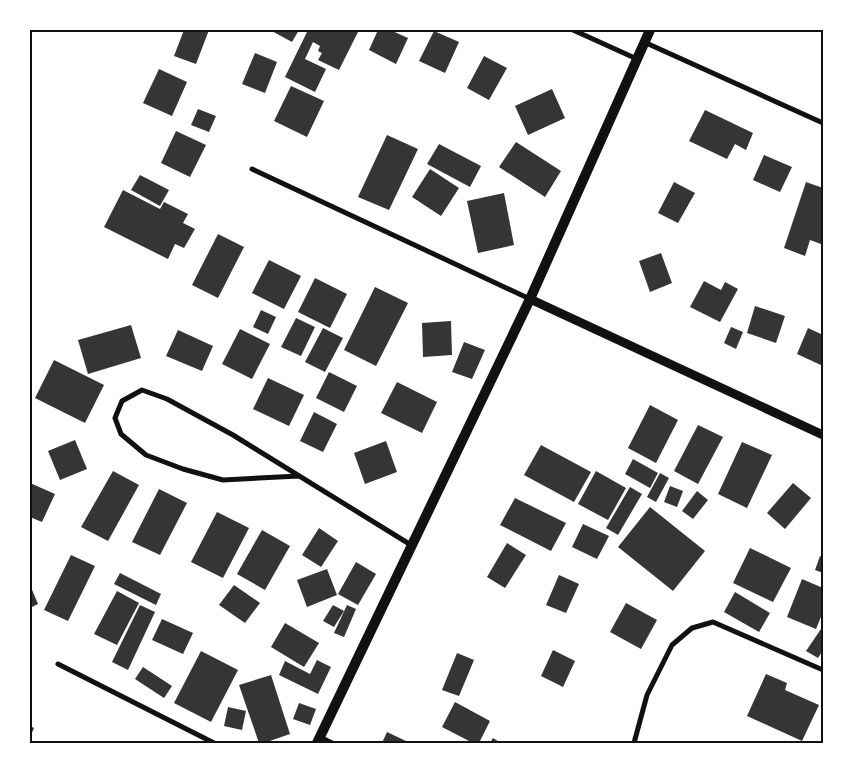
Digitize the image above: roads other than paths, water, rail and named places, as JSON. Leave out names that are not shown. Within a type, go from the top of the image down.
[{"type":"main road","points":[[318,740],[530,300],[650,30]]},
{"type":"street","points":[[573,30],[637,59]]},
{"type":"street","points":[[644,42],[823,123]]},
{"type":"street","points":[[252,169],[823,435]]},
{"type":"street","points":[[299,476],[223,480],[184,469],[146,455],[120,434],[115,418],[122,401],[142,390],[175,404],[233,435],[412,545]]},
{"type":"street","points":[[634,743],[647,695],[672,645],[692,628],[713,622],[823,670]]},
{"type":"street","points":[[58,664],[214,743]]},
{"type":"street","points":[[318,740],[332,743]]}]
